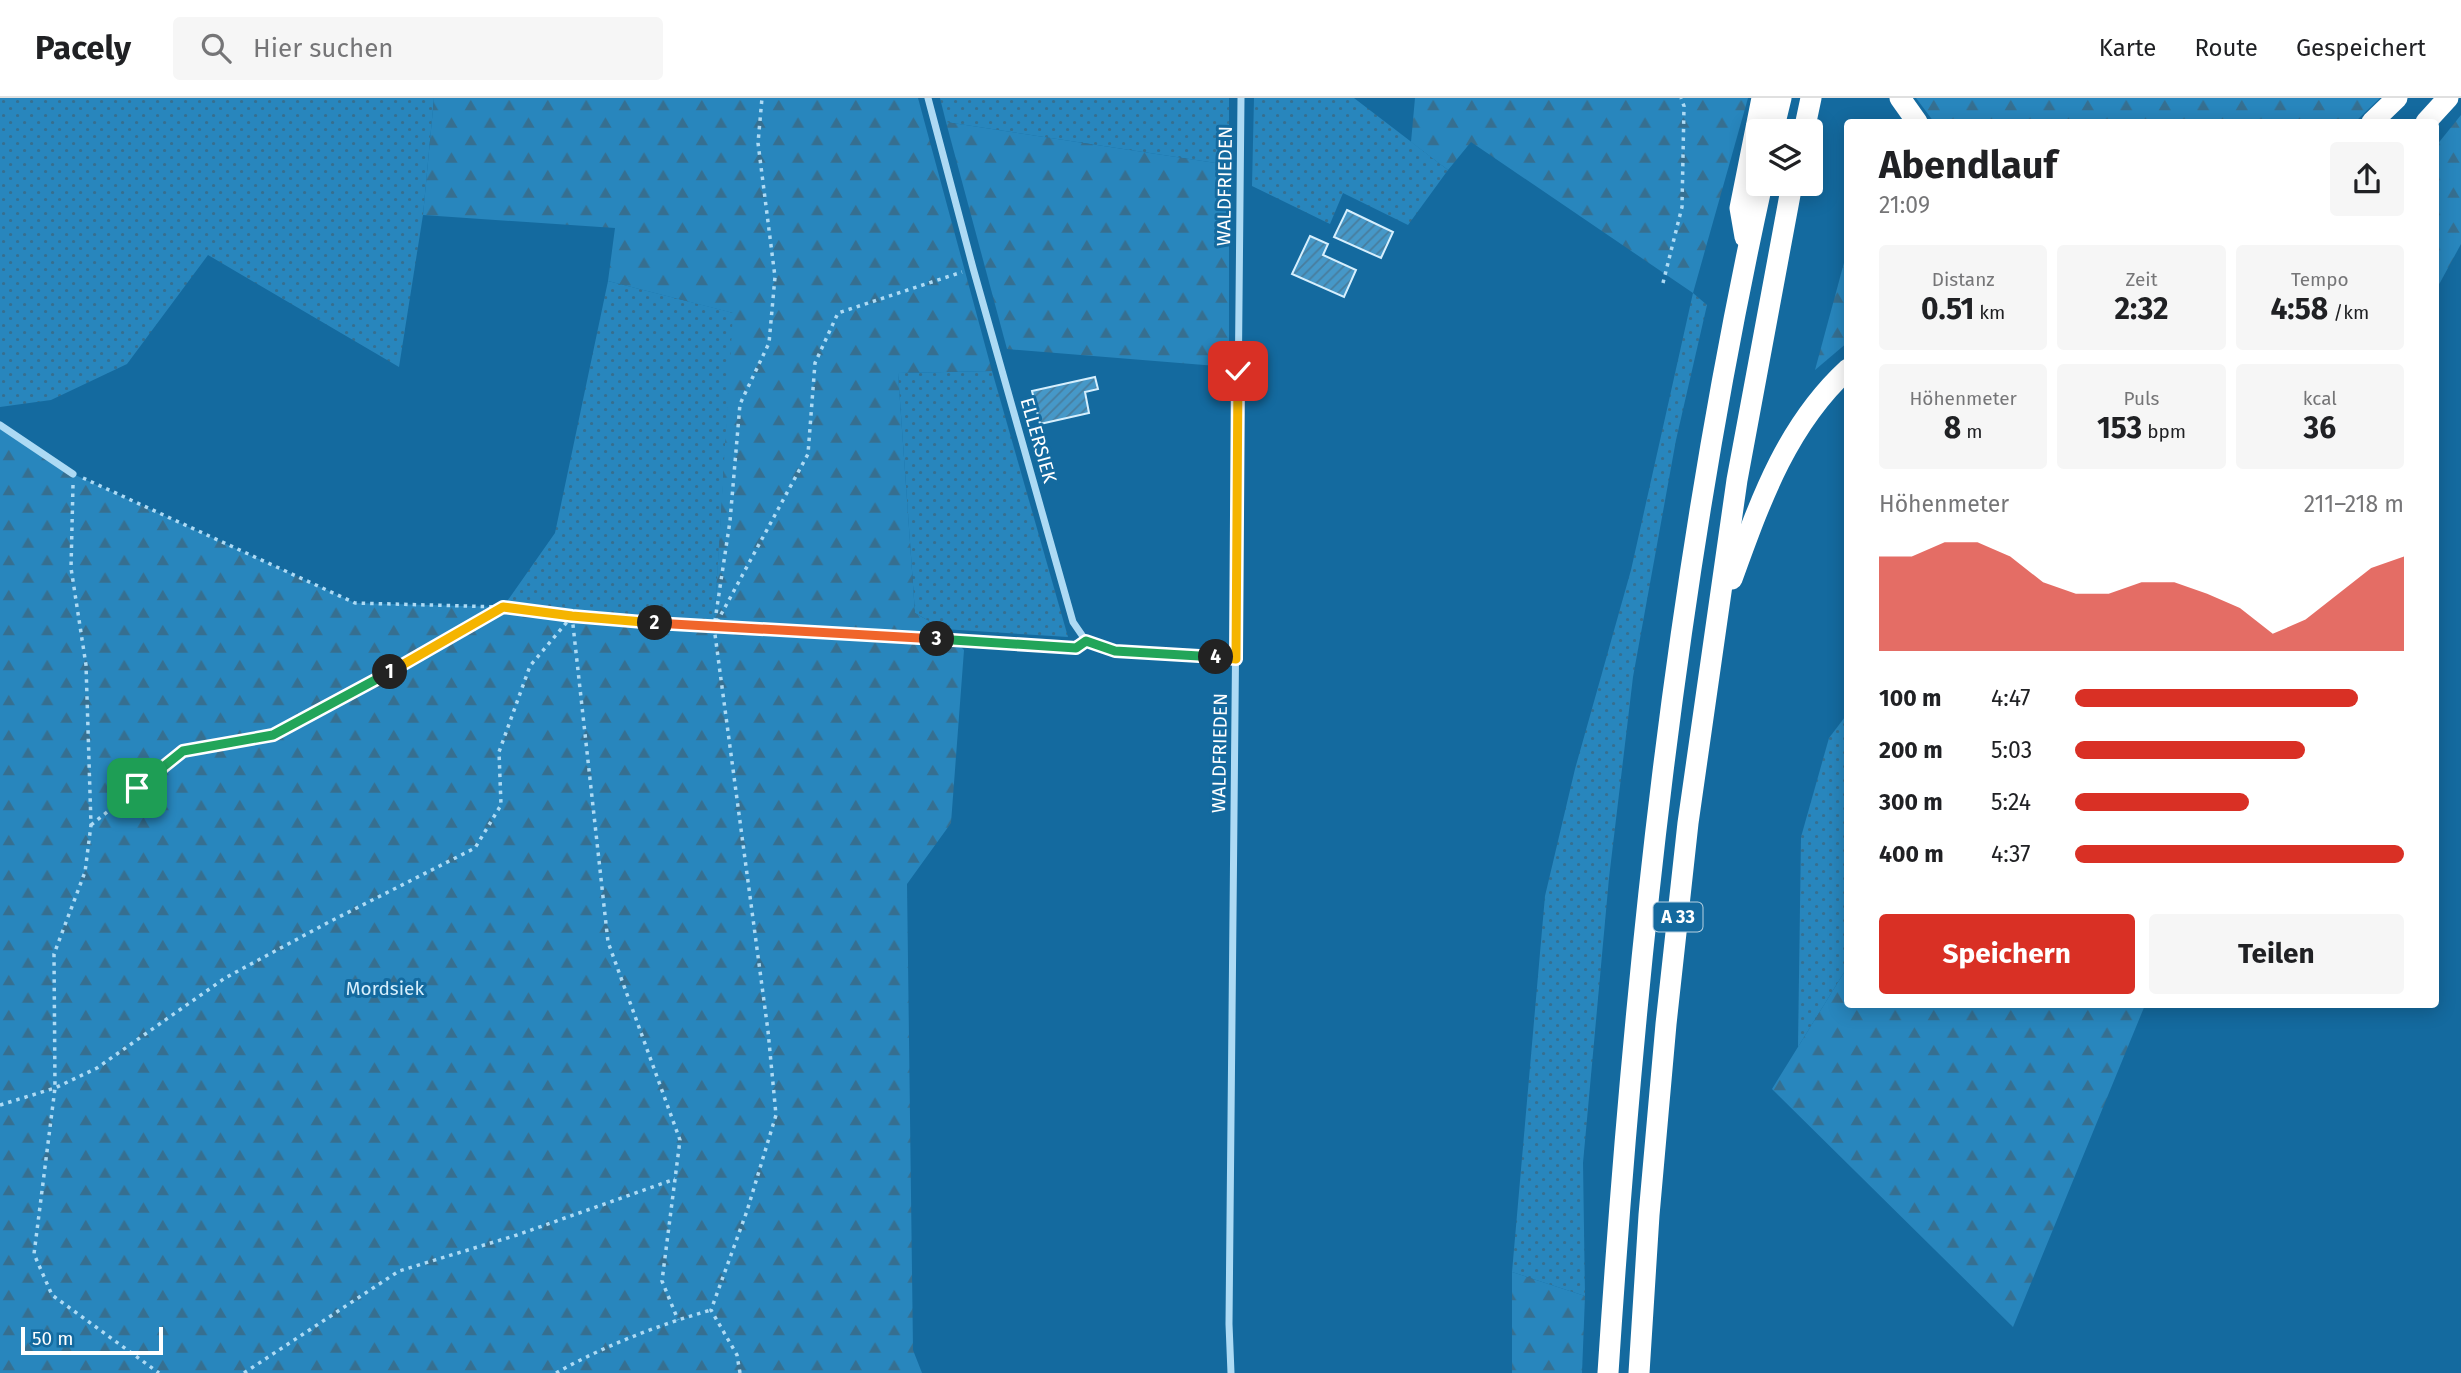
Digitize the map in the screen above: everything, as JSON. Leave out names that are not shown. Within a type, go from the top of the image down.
[{"type":"highway","points":[[1748,249],[1740,208],[1762,98]]},
{"type":"highway","points":[[1776,119],[1781,98]]},
{"type":"highway","points":[[1807,119],[1811,98]]},
{"type":"highway","points":[[1900,98],[1915,119]]},
{"type":"highway","points":[[2375,119],[2397,98]]},
{"type":"highway","points":[[2429,119],[2448,98]]},
{"type":"highway","name":"A 33","points":[[1608,1373],[1634,1035],[1674,693],[1706,478],[1759,196]]},
{"type":"highway","name":"A 33","points":[[1639,1373],[1665,1024],[1688,823],[1740,467],[1790,196]]},
{"type":"highway","points":[[1717,620],[1753,520],[1779,459],[1805,419],[1833,382],[1844,372]]},
{"type":"street","name":"ELLERSIEK","points":[[929,98],[973,268],[1073,622],[1086,641]]},
{"type":"street","name":"WALDFRIEDEN","points":[[1231,1373],[1229,1324],[1241,98]]},
{"type":"street","points":[[0,425],[73,474]]},
{"type":"street","points":[[1086,641],[1115,651],[1236,659]]},
{"type":"path","points":[[711,1310],[747,1211],[776,1115],[768,1031],[714,627],[730,521],[740,404],[769,343],[775,277],[758,143],[762,98]]},
{"type":"path","points":[[1663,283],[1682,207],[1684,106],[1681,98]]},
{"type":"path","points":[[714,627],[808,454],[815,363],[838,313],[973,268]]},
{"type":"path","points":[[159,1373],[52,1296],[34,1254],[55,1088],[54,954],[85,872],[91,825],[86,665],[71,568],[73,474],[355,603],[503,607],[572,616],[714,627],[1076,648],[1086,641]]},
{"type":"path","points":[[91,825],[183,751],[273,735],[355,692],[503,607]]},
{"type":"path","points":[[0,1105],[55,1088],[97,1068],[225,978],[475,848],[501,805],[499,752],[530,666],[572,616]]},
{"type":"path","points":[[572,616],[608,942],[680,1140],[662,1281],[678,1320]]},
{"type":"path","points":[[244,1373],[399,1270],[517,1235],[675,1179]]},
{"type":"path","points":[[556,1373],[577,1361],[678,1320],[711,1310]]},
{"type":"path","points":[[711,1310],[737,1354],[740,1373]]},
{"type":"green space","points":[[0,98],[434,98],[423,215],[399,367],[208,255],[127,364],[51,400],[0,407]]},
{"type":"green space","name":"Mordsiek","points":[[434,98],[918,98],[992,371],[898,373],[915,613],[943,629],[964,650],[951,823],[907,884],[913,1350],[922,1373],[0,1373],[0,425],[73,474],[355,603],[503,607],[572,616],[714,627],[733,313],[608,281],[615,228],[423,215]]},
{"type":"green space","points":[[940,98],[1229,98],[1229,165],[946,122]]},
{"type":"green space","points":[[1254,98],[1354,98],[1448,170],[1408,225],[1343,193],[1330,224],[1252,186]]},
{"type":"green space","points":[[1415,98],[1748,98],[1693,293],[1471,142],[1448,170],[1411,142]]},
{"type":"green space","points":[[1916,98],[2380,98],[2358,119],[1932,119]]},
{"type":"green space","points":[[2461,115],[2461,244],[2439,284],[2439,142]]},
{"type":"green space","points":[[946,122],[1229,165],[1229,367],[1007,349]]},
{"type":"green space","points":[[1844,263],[1844,345],[1815,370]]},
{"type":"green space","points":[[608,281],[734,313],[714,627],[572,616],[503,607],[555,533]]},
{"type":"green space","points":[[1693,293],[1707,305],[1676,440],[1633,677],[1609,878],[1583,1163],[1585,1296],[1512,1272],[1545,896],[1575,769],[1631,570]]},
{"type":"green space","points":[[992,371],[1068,637],[943,629],[915,613],[898,373]]},
{"type":"green space","points":[[1844,718],[1844,972],[1798,1047],[1801,837],[1829,738]]},
{"type":"green space","points":[[1844,972],[1844,1008],[2144,1008],[2013,1327],[1772,1089]]},
{"type":"green space","points":[[1512,1272],[1585,1296],[1582,1373],[1512,1373]]},
{"type":"building","points":[[1347,210],[1393,232],[1381,258],[1334,237]]},
{"type":"building","points":[[1310,236],[1328,244],[1323,255],[1356,270],[1344,297],[1292,274]]},
{"type":"building","points":[[1095,377],[1098,389],[1085,392],[1089,413],[1040,424],[1032,391]]},
{"type":"route","points":[[137,788],[183,751],[273,735],[355,692],[503,607],[572,616],[902,638],[1076,648],[1086,641],[1115,651],[1236,659],[1238,371]]}]
